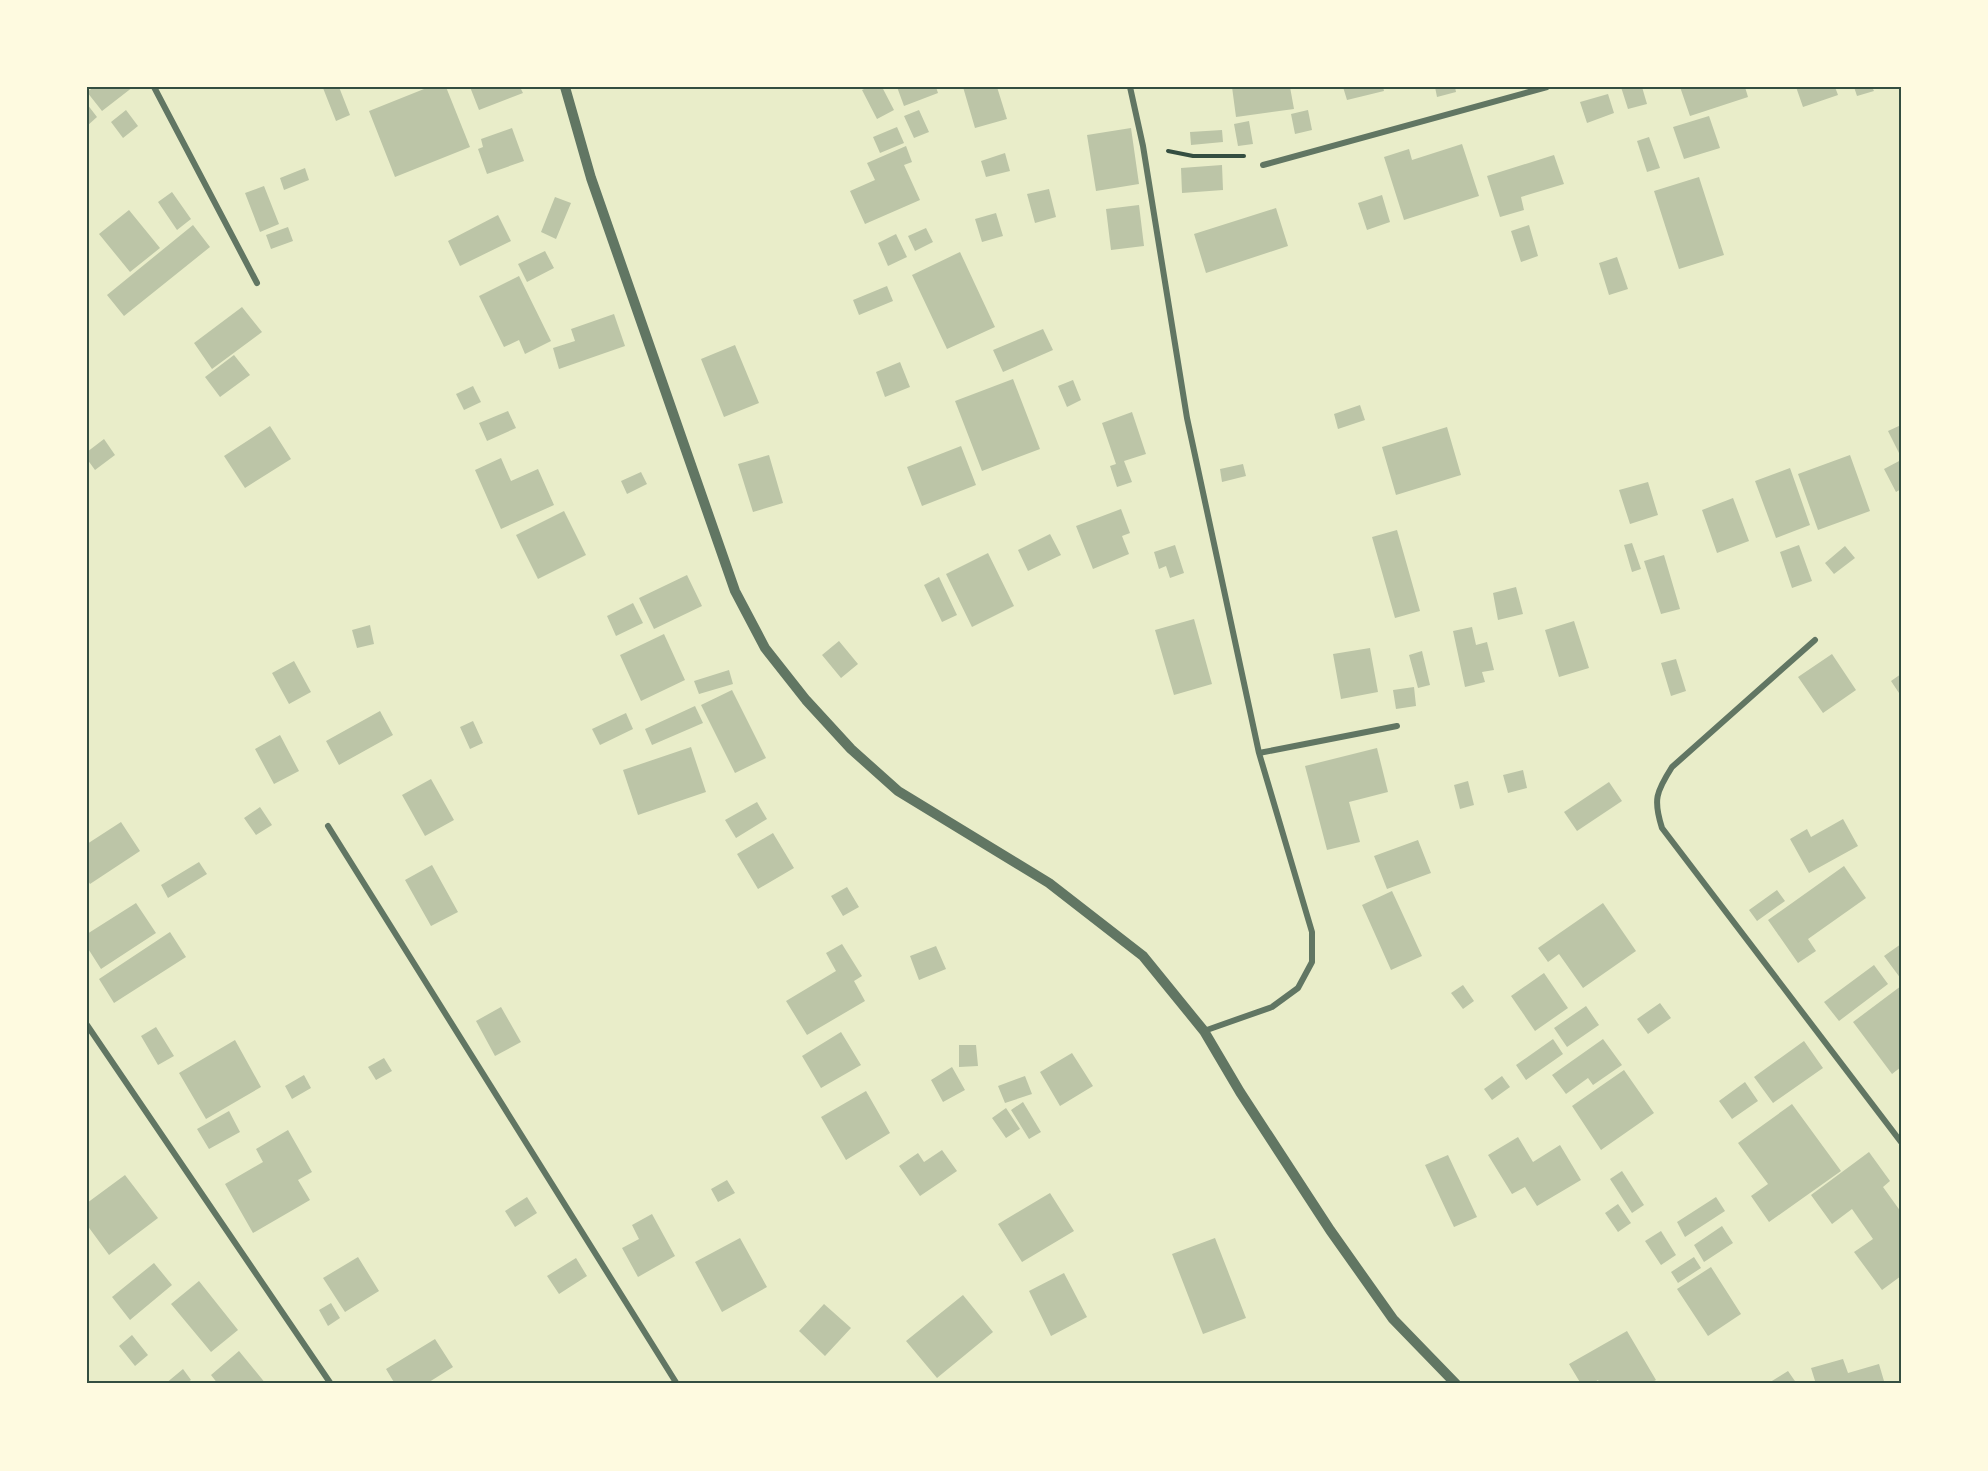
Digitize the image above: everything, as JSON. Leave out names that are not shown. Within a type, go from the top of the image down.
[{"type":"street","points":[[154,87],[257,283]]},
{"type":"street","points":[[565,87],[591,178],[735,591],[765,648],[806,700],[851,748],[898,792],[1049,883],[1143,956],[1204,1031],[1240,1092],[1330,1230],[1393,1319],[1456,1384]]},
{"type":"street","points":[[1130,87],[1143,146],[1187,418],[1259,753],[1312,932],[1312,962],[1298,988],[1272,1007],[1204,1031]]},
{"type":"street","points":[[1263,165],[1547,87]]},
{"type":"street","points":[[1815,639],[1672,767],[1659,787],[1656,808],[1662,828],[1901,1142]]},
{"type":"street","points":[[1259,753],[1398,726]]},
{"type":"street","points":[[328,826],[677,1384]]},
{"type":"street","points":[[87,1025],[331,1384]]},
{"type":"path","points":[[1143,146],[1193,156],[1242,156],[1263,165]]},
{"type":"building","points":[[94,87],[133,87],[102,111],[87,92]]},
{"type":"building","points":[[339,87],[350,115],[336,121],[323,88]]},
{"type":"building","points":[[429,87],[446,87],[470,147],[395,177],[369,111]]},
{"type":"building","points":[[470,87],[520,87],[523,93],[479,110]]},
{"type":"building","points":[[868,87],[882,87],[894,110],[877,119],[862,90]]},
{"type":"building","points":[[897,87],[936,87],[938,93],[904,106]]},
{"type":"building","points":[[963,87],[997,87],[1007,119],[975,128]]},
{"type":"building","points":[[1232,87],[1290,87],[1294,109],[1236,117]]},
{"type":"building","points":[[1343,87],[1383,87],[1384,91],[1347,100]]},
{"type":"building","points":[[1435,87],[1455,87],[1456,92],[1437,97]]},
{"type":"building","points":[[1621,87],[1642,87],[1647,104],[1628,109]]},
{"type":"building","points":[[1680,87],[1745,87],[1748,97],[1690,116]]},
{"type":"building","points":[[1796,87],[1835,87],[1838,95],[1803,107]]},
{"type":"building","points":[[1854,87],[1872,87],[1874,91],[1857,96]]},
{"type":"building","points":[[1608,94],[1614,113],[1587,123],[1580,102]]},
{"type":"building","points":[[87,104],[97,117],[87,126]]},
{"type":"building","points":[[126,110],[138,126],[123,138],[111,122]]},
{"type":"building","points":[[919,110],[929,132],[914,138],[904,116]]},
{"type":"building","points":[[1308,110],[1312,130],[1295,134],[1291,114]]},
{"type":"building","points":[[1709,116],[1720,148],[1684,159],[1673,127]]},
{"type":"building","points":[[1249,121],[1253,144],[1238,146],[1234,124]]},
{"type":"building","points":[[897,127],[904,143],[880,153],[873,137]]},
{"type":"building","points":[[512,128],[524,161],[487,174],[478,149],[483,147],[481,139]]},
{"type":"building","points":[[1131,128],[1139,184],[1096,191],[1087,135]]},
{"type":"building","points":[[1222,130],[1223,142],[1191,145],[1190,132]]},
{"type":"building","points":[[1649,137],[1660,168],[1647,172],[1637,141]]},
{"type":"building","points":[[1462,144],[1479,196],[1404,220],[1384,157],[1409,149],[1412,160]]},
{"type":"building","points":[[906,146],[912,162],[904,165],[920,200],[865,224],[850,191],[875,180],[867,163]]},
{"type":"building","points":[[1005,153],[1010,171],[986,177],[981,161]]},
{"type":"building","points":[[1554,155],[1564,184],[1521,197],[1524,210],[1500,217],[1487,176]]},
{"type":"building","points":[[1222,165],[1223,190],[1182,193],[1181,168]]},
{"type":"building","points":[[305,168],[309,180],[284,190],[280,178]]},
{"type":"building","points":[[1699,177],[1724,255],[1679,269],[1654,191]]},
{"type":"building","points":[[264,186],[279,224],[260,232],[245,193]]},
{"type":"building","points":[[1049,189],[1056,217],[1035,223],[1027,194]]},
{"type":"building","points":[[172,192],[191,219],[177,230],[158,202]]},
{"type":"building","points":[[1382,195],[1390,222],[1367,230],[1358,203]]},
{"type":"building","points":[[555,197],[571,203],[556,239],[541,232]]},
{"type":"building","points":[[1139,205],[1144,246],[1111,250],[1106,209]]},
{"type":"building","points":[[1276,208],[1288,246],[1206,273],[1194,234]]},
{"type":"building","points":[[129,210],[160,248],[130,272],[99,234]]},
{"type":"building","points":[[996,213],[1003,236],[982,242],[975,219]]},
{"type":"building","points":[[498,215],[511,241],[460,266],[448,241]]},
{"type":"building","points":[[193,225],[210,247],[124,316],[107,295]]},
{"type":"building","points":[[1529,225],[1538,256],[1521,262],[1511,231]]},
{"type":"building","points":[[288,227],[293,241],[271,249],[266,235]]},
{"type":"building","points":[[926,228],[933,242],[915,251],[908,236]]},
{"type":"building","points":[[896,234],[907,257],[888,266],[878,243]]},
{"type":"building","points":[[545,251],[554,268],[527,282],[518,264]]},
{"type":"building","points":[[960,252],[995,327],[947,349],[912,275]]},
{"type":"building","points":[[1617,257],[1628,289],[1609,295],[1599,263]]},
{"type":"building","points":[[519,276],[551,341],[525,354],[519,340],[504,347],[479,296]]},
{"type":"building","points":[[887,286],[893,301],[859,315],[853,300]]},
{"type":"building","points":[[242,307],[262,332],[212,369],[194,343]]},
{"type":"building","points":[[614,314],[625,346],[559,369],[553,348],[575,341],[571,329]]},
{"type":"building","points":[[1043,329],[1053,350],[1003,372],[993,350]]},
{"type":"building","points":[[735,345],[759,403],[724,417],[701,359]]},
{"type":"building","points":[[234,355],[250,375],[220,397],[205,377]]},
{"type":"building","points":[[900,362],[910,387],[885,397],[876,372]]},
{"type":"building","points":[[1013,379],[1040,449],[982,471],[955,401]]},
{"type":"building","points":[[1073,380],[1081,400],[1067,407],[1058,386]]},
{"type":"building","points":[[473,386],[481,402],[464,410],[456,394]]},
{"type":"building","points":[[1360,405],[1365,420],[1338,429],[1334,414]]},
{"type":"building","points":[[508,411],[516,428],[487,441],[479,423]]},
{"type":"building","points":[[1132,412],[1146,454],[1124,461],[1132,482],[1117,487],[1110,466],[1116,464],[1102,423]]},
{"type":"building","points":[[1901,425],[1901,457],[1888,431]]},
{"type":"building","points":[[270,426],[291,459],[245,488],[224,456]]},
{"type":"building","points":[[1447,427],[1461,475],[1396,495],[1382,447]]},
{"type":"building","points":[[104,439],[115,455],[95,470],[87,459],[87,452]]},
{"type":"building","points":[[961,446],[976,485],[922,506],[907,467]]},
{"type":"building","points":[[769,455],[783,503],[753,512],[738,464]]},
{"type":"building","points":[[1850,455],[1870,511],[1818,530],[1798,474]]},
{"type":"building","points":[[501,458],[511,481],[538,469],[554,505],[501,529],[475,470]]},
{"type":"building","points":[[1901,460],[1901,489],[1896,492],[1884,469]]},
{"type":"building","points":[[1243,464],[1246,476],[1222,482],[1220,469]]},
{"type":"building","points":[[1790,468],[1810,525],[1776,538],[1755,481]]},
{"type":"building","points":[[641,472],[647,484],[627,494],[621,481]]},
{"type":"building","points":[[1648,482],[1658,515],[1630,524],[1619,490]]},
{"type":"building","points":[[1733,498],[1749,541],[1717,553],[1702,510]]},
{"type":"building","points":[[1121,509],[1130,533],[1122,536],[1129,554],[1093,569],[1076,526]]},
{"type":"building","points":[[564,511],[586,555],[538,579],[516,535]]},
{"type":"building","points":[[1397,530],[1420,611],[1395,618],[1372,537]]},
{"type":"building","points":[[1050,534],[1061,555],[1028,571],[1018,550]]},
{"type":"building","points":[[1632,543],[1641,569],[1632,572],[1624,545]]},
{"type":"building","points":[[1175,545],[1184,573],[1170,578],[1166,566],[1159,569],[1154,552]]},
{"type":"building","points":[[1799,545],[1812,581],[1792,588],[1780,552]]},
{"type":"building","points":[[1845,546],[1855,558],[1834,574],[1825,563]]},
{"type":"building","points":[[988,553],[1014,606],[972,627],[946,574]]},
{"type":"building","points":[[1664,555],[1680,609],[1661,614],[1644,561]]},
{"type":"building","points":[[687,575],[702,606],[654,629],[639,598]]},
{"type":"building","points":[[939,577],[957,615],[942,622],[924,585]]},
{"type":"building","points":[[1516,587],[1523,614],[1498,620],[1493,593]]},
{"type":"building","points":[[633,603],[643,623],[616,636],[607,616]]},
{"type":"building","points":[[1194,619],[1212,684],[1174,695],[1155,630]]},
{"type":"building","points":[[1574,621],[1589,668],[1559,677],[1545,630]]},
{"type":"building","points":[[370,625],[374,644],[357,648],[352,630]]},
{"type":"building","points":[[1472,627],[1476,645],[1487,642],[1494,670],[1482,672],[1485,682],[1465,687],[1453,631]]},
{"type":"building","points":[[664,634],[685,680],[641,701],[620,655]]},
{"type":"building","points":[[839,641],[858,664],[841,678],[822,655]]},
{"type":"building","points":[[1370,648],[1378,692],[1341,699],[1333,654]]},
{"type":"building","points":[[1422,651],[1430,685],[1418,688],[1409,655]]},
{"type":"building","points":[[1832,654],[1856,690],[1823,713],[1798,677]]},
{"type":"building","points":[[1676,659],[1686,691],[1671,696],[1661,663]]},
{"type":"building","points":[[294,661],[311,692],[289,704],[272,673]]},
{"type":"building","points":[[729,670],[733,684],[699,694],[694,681]]},
{"type":"building","points":[[1901,674],[1901,696],[1891,681]]},
{"type":"building","points":[[1414,687],[1416,706],[1396,709],[1393,690]]},
{"type":"building","points":[[732,690],[766,758],[735,773],[701,705]]},
{"type":"building","points":[[695,706],[703,723],[652,745],[645,729]]},
{"type":"building","points":[[380,711],[393,735],[339,765],[326,741]]},
{"type":"building","points":[[626,713],[633,729],[600,745],[592,729]]},
{"type":"building","points":[[473,721],[483,743],[470,749],[460,727]]},
{"type":"building","points":[[280,735],[299,771],[274,784],[255,749]]},
{"type":"building","points":[[691,747],[706,792],[638,815],[623,770]]},
{"type":"building","points":[[1377,748],[1388,792],[1349,802],[1360,842],[1327,850],[1305,766]]},
{"type":"building","points":[[1523,770],[1527,788],[1508,793],[1503,775]]},
{"type":"building","points":[[431,779],[454,820],[425,836],[402,795]]},
{"type":"building","points":[[1468,781],[1474,805],[1460,809],[1454,785]]},
{"type":"building","points":[[1609,782],[1622,801],[1577,831],[1564,812]]},
{"type":"building","points":[[757,802],[767,819],[736,838],[725,820]]},
{"type":"building","points":[[260,807],[272,825],[256,835],[244,818]]},
{"type":"building","points":[[1843,819],[1858,846],[1809,873],[1790,839],[1807,829],[1811,837]]},
{"type":"building","points":[[121,822],[140,851],[90,884],[87,879],[87,844]]},
{"type":"building","points":[[773,833],[794,868],[758,889],[737,854]]},
{"type":"building","points":[[1418,840],[1431,873],[1387,889],[1374,856]]},
{"type":"building","points":[[199,862],[207,874],[168,898],[161,885]]},
{"type":"building","points":[[432,865],[458,912],[431,926],[405,880]]},
{"type":"building","points":[[1844,866],[1866,898],[1808,939],[1816,951],[1798,963],[1768,920]]},
{"type":"building","points":[[847,887],[859,907],[843,916],[831,896]]},
{"type":"building","points":[[1777,890],[1785,901],[1757,921],[1749,910]]},
{"type":"building","points":[[1392,891],[1422,956],[1391,970],[1362,905]]},
{"type":"building","points":[[136,903],[156,933],[101,969],[87,947],[87,934]]},
{"type":"building","points":[[1603,903],[1636,951],[1583,988],[1559,954],[1548,962],[1538,948]]},
{"type":"building","points":[[170,932],[186,957],[114,1003],[99,979]]},
{"type":"building","points":[[842,944],[862,976],[854,981],[865,1001],[807,1035],[786,1001],[836,971],[826,953]]},
{"type":"building","points":[[1901,944],[1901,979],[1884,956]]},
{"type":"building","points":[[936,946],[946,969],[919,980],[910,956]]},
{"type":"building","points":[[1874,965],[1888,984],[1839,1021],[1824,1002]]},
{"type":"building","points":[[1544,973],[1568,1008],[1535,1031],[1511,996]]},
{"type":"building","points":[[1463,985],[1474,1001],[1463,1009],[1451,993]]},
{"type":"building","points":[[1901,986],[1901,1067],[1892,1074],[1853,1022]]},
{"type":"building","points":[[1660,1003],[1671,1018],[1648,1034],[1637,1019]]},
{"type":"building","points":[[1586,1006],[1599,1025],[1567,1047],[1554,1028]]},
{"type":"building","points":[[501,1007],[521,1042],[495,1056],[476,1021]]},
{"type":"building","points":[[156,1027],[174,1056],[158,1065],[141,1036]]},
{"type":"building","points":[[841,1032],[861,1065],[821,1088],[802,1056]]},
{"type":"building","points":[[1553,1039],[1563,1054],[1526,1080],[1516,1065]]},
{"type":"building","points":[[1603,1039],[1622,1065],[1593,1085],[1588,1078],[1566,1094],[1552,1075]]},
{"type":"building","points":[[235,1040],[261,1087],[206,1119],[179,1073]]},
{"type":"building","points":[[1804,1041],[1823,1068],[1773,1103],[1754,1077]]},
{"type":"building","points":[[959,1045],[976,1045],[978,1066],[959,1067]]},
{"type":"building","points":[[1072,1053],[1093,1086],[1060,1106],[1040,1072]]},
{"type":"building","points":[[384,1058],[392,1071],[376,1080],[368,1067]]},
{"type":"building","points":[[952,1067],[965,1090],[943,1102],[931,1080]]},
{"type":"building","points":[[1624,1070],[1654,1113],[1601,1150],[1572,1106]]},
{"type":"building","points":[[304,1075],[311,1088],[292,1099],[285,1086]]},
{"type":"building","points":[[1025,1076],[1032,1094],[1005,1103],[998,1086]]},
{"type":"building","points":[[1502,1076],[1510,1087],[1492,1100],[1484,1089]]},
{"type":"building","points":[[1745,1082],[1758,1101],[1732,1119],[1719,1101]]},
{"type":"building","points":[[866,1091],[890,1133],[846,1160],[821,1117]]},
{"type":"building","points":[[1023,1102],[1041,1132],[1029,1139],[1011,1110]]},
{"type":"building","points":[[1792,1104],[1841,1171],[1769,1222],[1751,1196],[1768,1184],[1738,1143]]},
{"type":"building","points":[[1006,1108],[1020,1129],[1006,1138],[992,1118]]},
{"type":"building","points":[[229,1111],[240,1132],[209,1149],[197,1129]]},
{"type":"building","points":[[288,1130],[312,1172],[298,1180],[310,1200],[253,1233],[225,1184],[263,1162],[256,1149]]},
{"type":"building","points":[[1518,1137],[1533,1162],[1560,1145],[1581,1180],[1537,1206],[1525,1187],[1512,1194],[1488,1155]]},
{"type":"building","points":[[942,1150],[957,1171],[920,1196],[899,1166],[918,1153],[924,1162]]},
{"type":"building","points":[[1869,1152],[1890,1181],[1883,1187],[1901,1212],[1901,1276],[1882,1290],[1854,1252],[1873,1239],[1852,1209],[1832,1224],[1811,1195]]},
{"type":"building","points":[[1448,1155],[1477,1217],[1454,1227],[1425,1165]]},
{"type":"building","points":[[1622,1171],[1644,1205],[1632,1213],[1610,1179]]},
{"type":"building","points":[[125,1175],[158,1218],[109,1255],[87,1225],[87,1203]]},
{"type":"building","points":[[727,1180],[735,1193],[718,1202],[711,1189]]},
{"type":"building","points":[[1050,1193],[1074,1231],[1022,1262],[998,1224]]},
{"type":"building","points":[[527,1197],[537,1213],[515,1227],[505,1211]]},
{"type":"building","points":[[1716,1197],[1725,1211],[1685,1237],[1677,1222]]},
{"type":"building","points":[[1618,1204],[1631,1223],[1618,1232],[1605,1213]]},
{"type":"building","points":[[652,1214],[675,1256],[638,1277],[622,1248],[639,1239],[632,1225]]},
{"type":"building","points":[[1722,1226],[1733,1243],[1704,1262],[1694,1245]]},
{"type":"building","points":[[1661,1231],[1676,1255],[1661,1265],[1645,1241]]},
{"type":"building","points":[[740,1238],[767,1287],[722,1312],[695,1262]]},
{"type":"building","points":[[1215,1238],[1246,1318],[1203,1334],[1172,1254]]},
{"type":"building","points":[[358,1257],[379,1291],[345,1312],[323,1278]]},
{"type":"building","points":[[1694,1257],[1701,1268],[1678,1283],[1671,1272]]},
{"type":"building","points":[[576,1258],[587,1276],[559,1294],[547,1276]]},
{"type":"building","points":[[154,1263],[172,1285],[130,1320],[112,1297]]},
{"type":"building","points":[[1711,1267],[1741,1314],[1708,1336],[1677,1289]]},
{"type":"building","points":[[1064,1273],[1087,1317],[1051,1336],[1029,1291]]},
{"type":"building","points":[[199,1281],[238,1330],[211,1352],[171,1304]]},
{"type":"building","points":[[963,1295],[993,1332],[937,1378],[906,1341]]},
{"type":"building","points":[[331,1303],[340,1318],[328,1326],[319,1310]]},
{"type":"building","points":[[824,1304],[851,1328],[825,1356],[799,1331]]},
{"type":"building","points":[[1627,1331],[1656,1380],[1649,1384],[1600,1384],[1598,1380],[1592,1384],[1581,1384],[1569,1364]]},
{"type":"building","points":[[132,1335],[148,1355],[135,1366],[119,1346]]},
{"type":"building","points":[[435,1339],[453,1367],[426,1384],[395,1384],[386,1369]]},
{"type":"building","points":[[239,1351],[266,1384],[218,1384],[211,1375]]},
{"type":"building","points":[[1843,1359],[1848,1373],[1879,1364],[1884,1381],[1874,1384],[1816,1384],[1811,1368]]},
{"type":"building","points":[[183,1369],[191,1380],[185,1384],[165,1384]]},
{"type":"building","points":[[1788,1371],[1797,1384],[1767,1384]]}]
